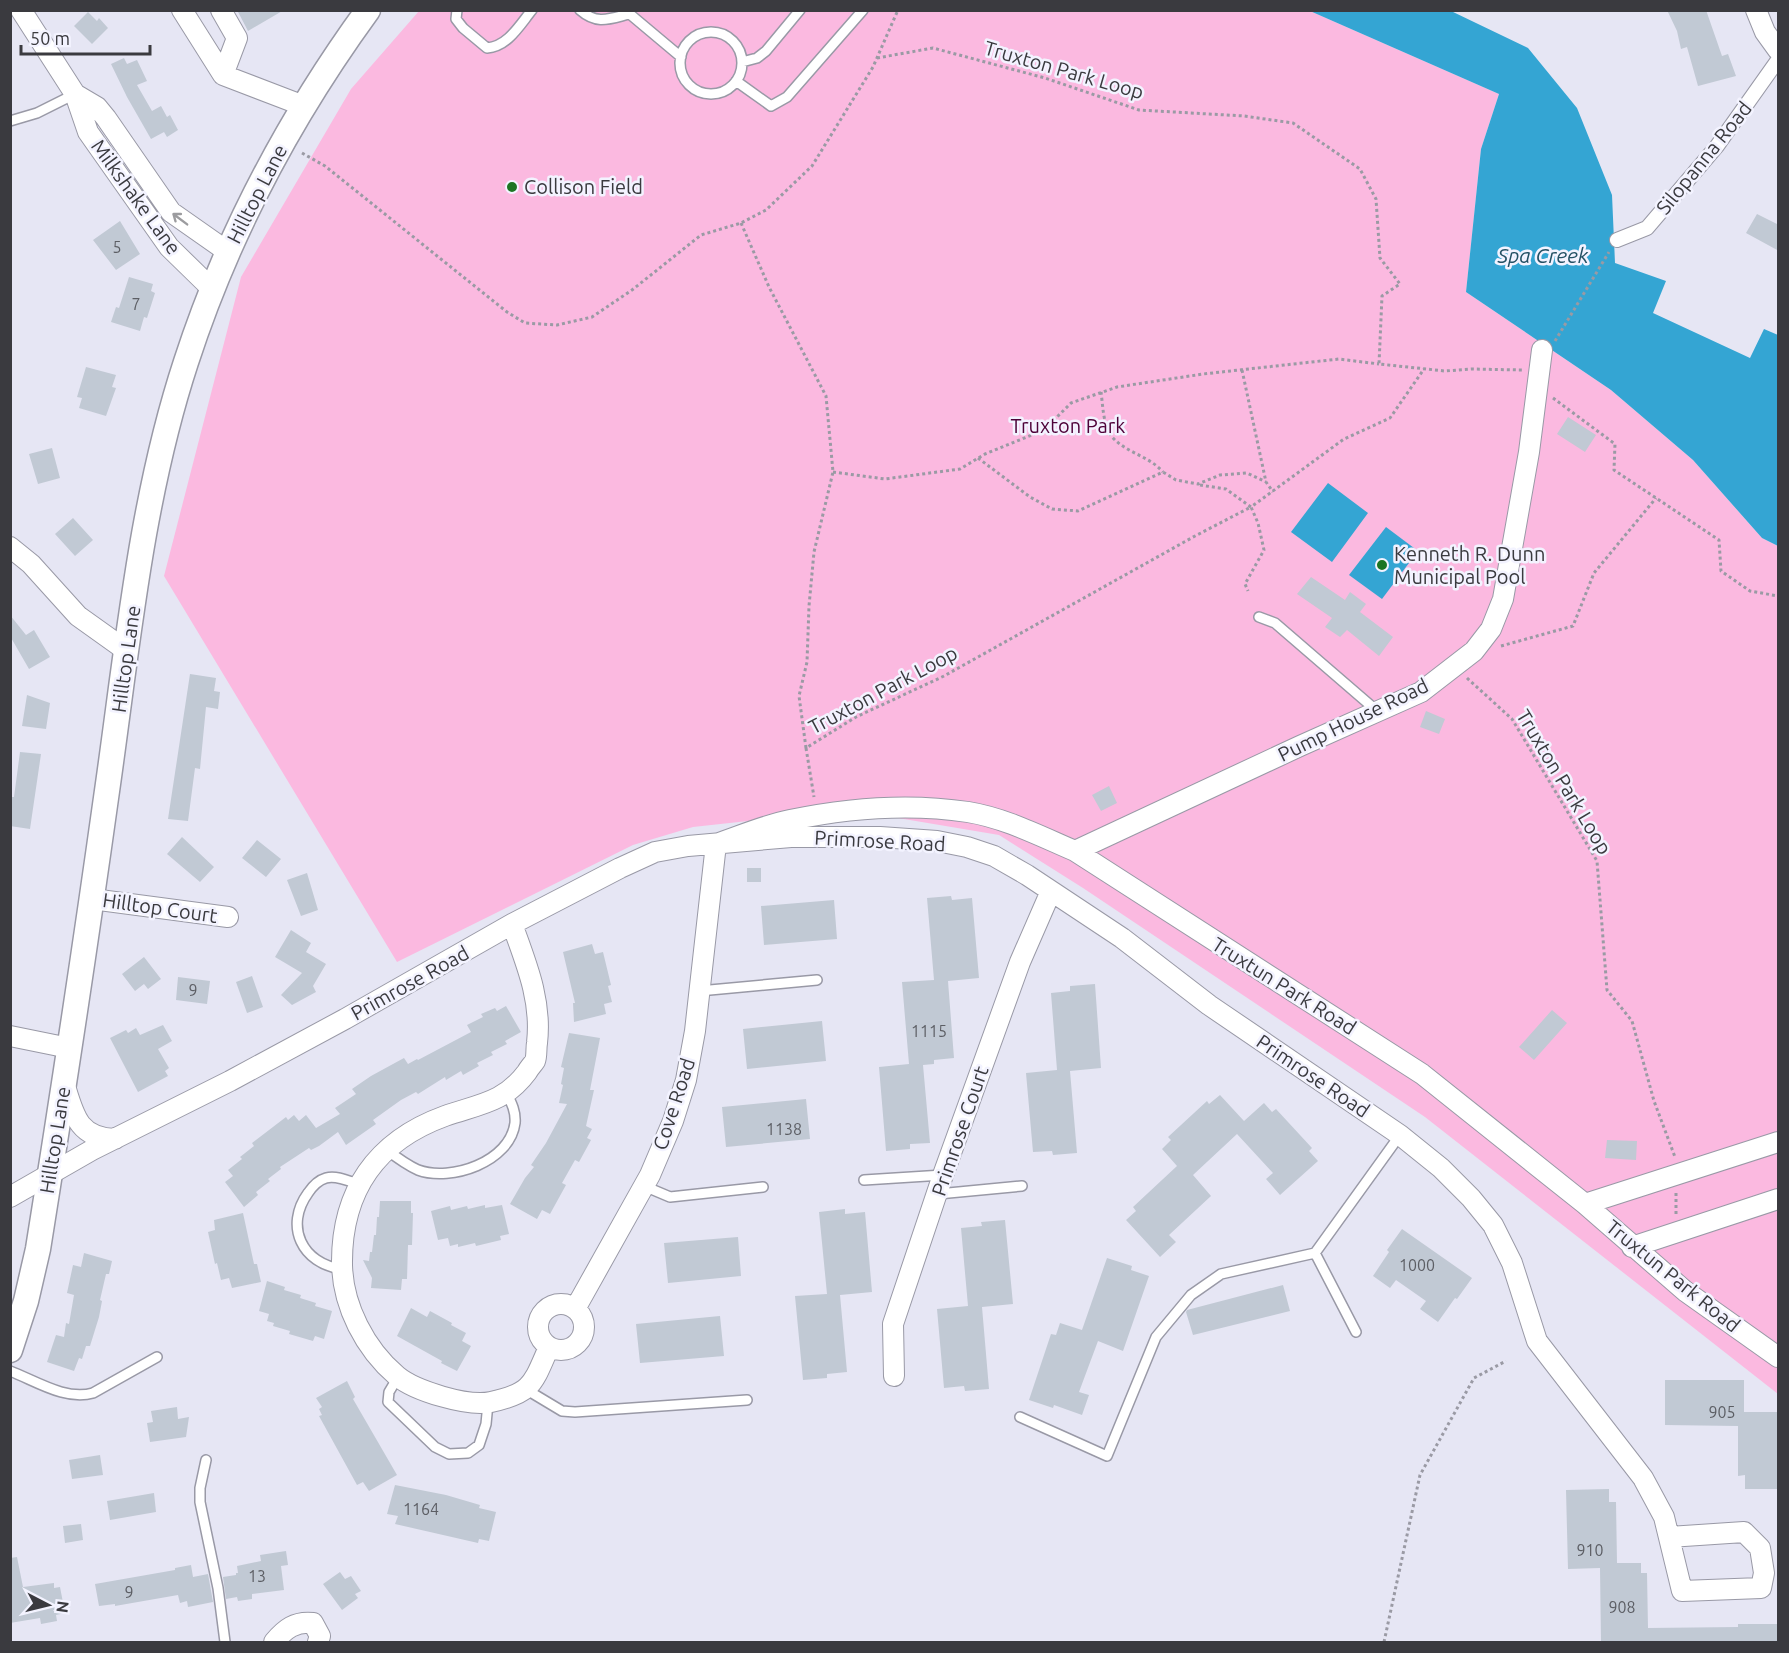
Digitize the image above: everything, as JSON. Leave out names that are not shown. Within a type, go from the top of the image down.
[{"type":"street","name":"Milkshake Lane","points":[[21,10],[75,94],[88,132],[170,247],[213,290]]},
{"type":"street","points":[[182,10],[223,75],[304,106]]},
{"type":"street","points":[[222,10],[237,38],[223,75]]},
{"type":"street","name":"Hilltop Lane","points":[[10,1350],[29,1290],[38,1249],[92,899],[146,524],[165,439],[186,363],[213,290],[267,169],[304,106],[369,10]]},
{"type":"street","points":[[1756,10],[1765,32],[1779,50]]},
{"type":"street","name":"Silopanna Road","points":[[1617,240],[1647,228],[1717,146],[1779,60]]},
{"type":"street","name":"Milkshake Lane","points":[[75,94],[97,107],[171,212],[228,252]]},
{"type":"street","name":"Pump House Road","points":[[1075,851],[1421,692],[1474,651],[1491,629],[1503,599],[1529,452],[1540,359]]},
{"type":"street","points":[[10,547],[32,564],[78,616],[127,651]]},
{"type":"street","name":"Truxtun Park Road","points":[[716,844],[789,820],[856,809],[920,807],[969,812],[994,819],[1020,827],[1075,851],[1422,1074],[1585,1204],[1685,1291],[1779,1357]]},
{"type":"street","name":"Primrose Road","points":[[10,1197],[92,1150],[230,1081],[345,1019],[512,924],[655,852],[791,837],[880,837],[937,841],[967,847],[994,856],[1122,938],[1209,1005],[1400,1135],[1441,1168],[1471,1198],[1493,1225],[1512,1263],[1537,1341],[1643,1479],[1664,1517],[1668,1537],[1682,1591],[1761,1588],[1764,1573],[1760,1548],[1744,1532],[1668,1537]]},
{"type":"street","name":"Cove Road","points":[[575,1309],[651,1175],[673,1121],[686,1080],[695,1031],[716,844]]},
{"type":"street","name":"Primrose Court","points":[[894,1376],[893,1324],[1020,962],[1051,891]]},
{"type":"street","name":"Hilltop Court","points":[[92,899],[228,917]]},
{"type":"street","points":[[512,924],[534,983],[539,1025],[535,1060],[516,1086],[489,1103],[444,1117],[411,1132],[386,1150],[358,1184],[350,1202],[342,1246],[342,1269],[345,1292],[359,1329],[378,1357],[398,1377],[415,1386],[450,1399],[488,1403],[527,1390],[549,1347]]},
{"type":"street","points":[[10,1036],[69,1048]]},
{"type":"street","points":[[63,1083],[75,1121],[98,1138],[115,1139]]},
{"type":"street","points":[[1585,1204],[1779,1142]]},
{"type":"street","points":[[1632,1246],[1779,1199]]},
{"type":"street","points":[[563,1304],[575,1309],[583,1322],[582,1336],[572,1348],[564,1350],[549,1347],[539,1335],[540,1319],[544,1312],[563,1304]]},
{"type":"street","points":[[274,1642],[290,1626],[302,1622],[314,1623],[320,1636],[318,1642]]},
{"type":"lane","points":[[457,10],[456,19],[463,28],[487,48],[496,47],[507,40],[532,10]]},
{"type":"lane","points":[[580,10],[590,18],[599,20],[627,12],[681,57]]},
{"type":"lane","points":[[742,62],[757,58],[766,51],[800,10]]},
{"type":"lane","points":[[736,81],[771,106],[777,104],[787,97],[863,10]]},
{"type":"lane","points":[[718,32],[735,43],[740,52],[741,72],[729,88],[719,92],[699,91],[690,86],[684,77],[680,68],[681,57],[690,40],[699,34],[718,32]]},
{"type":"lane","points":[[10,121],[37,112],[75,94]]},
{"type":"lane","points":[[1259,617],[1275,623],[1377,711]]},
{"type":"lane","points":[[699,991],[817,980]]},
{"type":"lane","points":[[386,1150],[419,1170],[443,1173],[469,1170],[493,1157],[511,1136],[515,1123],[514,1108],[506,1092]]},
{"type":"lane","points":[[1020,1417],[1107,1456],[1156,1337],[1191,1295],[1221,1274],[1315,1253],[1400,1135]]},
{"type":"lane","points":[[342,1269],[317,1262],[307,1253],[300,1238],[297,1217],[304,1199],[313,1186],[327,1178],[343,1179],[358,1184]]},
{"type":"lane","points":[[864,1180],[941,1185],[1022,1186]]},
{"type":"lane","points":[[644,1186],[670,1197],[763,1187]]},
{"type":"lane","points":[[1315,1253],[1356,1332]]},
{"type":"lane","points":[[10,1371],[69,1394],[82,1396],[93,1393],[157,1356]]},
{"type":"lane","points":[[398,1377],[389,1392],[388,1402],[435,1447],[449,1454],[468,1453],[478,1444],[486,1424],[488,1403]]},
{"type":"lane","points":[[527,1390],[562,1411],[575,1412],[747,1400]]},
{"type":"lane","points":[[206,1460],[200,1502],[218,1588],[225,1642]]},
{"type":"path","points":[[303,153],[325,166],[507,312],[525,323],[557,325],[592,317],[632,290],[701,235],[741,223],[766,210],[812,166],[877,58],[898,10]]},
{"type":"path","name":"Truxton Park Loop","points":[[877,58],[933,48],[1045,78],[1139,110],[1244,116],[1293,123],[1360,169],[1376,199],[1380,258],[1400,284],[1382,296],[1379,364]]},
{"type":"path","name":"Truxton Park Loop","points":[[741,223],[769,287],[826,396],[833,472],[814,552],[807,662],[800,696],[806,748],[856,717],[944,676],[1251,507],[1344,439],[1390,418],[1424,369]]},
{"type":"path","points":[[833,472],[885,479],[960,469],[1044,430],[1071,403],[1117,387],[1340,359],[1445,371],[1511,370],[1540,359],[1556,339],[1617,240]]},
{"type":"path","points":[[1540,359],[1550,395],[1615,444],[1614,470],[1719,540],[1720,572],[1750,591],[1779,596]]},
{"type":"path","points":[[1242,370],[1266,482],[1272,492]]},
{"type":"path","points":[[1101,393],[1106,424],[1112,437],[1176,480],[1226,489],[1251,507],[1258,523],[1264,550],[1245,584],[1248,591]]},
{"type":"path","points":[[978,459],[1030,497],[1052,508],[1078,511],[1163,472]]},
{"type":"path","points":[[1198,484],[1220,476],[1247,473],[1266,482]]},
{"type":"path","points":[[1474,651],[1530,639],[1572,626],[1594,573],[1656,498]]},
{"type":"path","name":"Truxton Park Loop","points":[[1454,666],[1512,719],[1597,861],[1607,990],[1632,1021],[1654,1101],[1678,1166],[1675,1233]]},
{"type":"path","points":[[806,748],[815,801]]},
{"type":"path","points":[[1383,1642],[1420,1475],[1474,1378],[1506,1361]]},
{"type":"green space","name":"Truxton Park","points":[[419,11],[1310,11],[1499,94],[1481,149],[1466,292],[1611,390],[1693,460],[1762,538],[1778,546],[1778,1394],[1425,1117],[1083,888],[999,835],[886,816],[766,819],[693,827],[633,845],[397,962],[164,576],[241,277],[351,89]]},
{"type":"water","name":"Spa Creek","points":[[1310,11],[1451,11],[1528,48],[1577,108],[1612,195],[1615,263],[1666,281],[1653,313],[1750,358],[1764,329],[1778,335],[1778,546],[1762,538],[1693,460],[1611,390],[1466,292],[1481,149],[1499,94]]},
{"type":"water","points":[[1328,483],[1368,513],[1332,562],[1291,532]]},
{"type":"water","points":[[1386,527],[1418,551],[1382,599],[1349,575]]},
{"type":"building","points":[[237,10],[284,10],[248,31]]},
{"type":"building","points":[[1667,10],[1706,10],[1722,56],[1728,54],[1736,76],[1698,86],[1687,47],[1681,49],[1677,31]]},
{"type":"building","points":[[88,12],[97,21],[99,18],[108,28],[92,44],[74,26]]},
{"type":"building","points":[[124,58],[127,64],[137,60],[147,81],[137,85],[152,111],[161,106],[167,117],[170,115],[178,130],[167,137],[164,132],[151,139],[111,64]]},
{"type":"building","points":[[1757,214],[1779,225],[1779,251],[1746,233]]},
{"type":"building","points":[[120,221],[140,254],[116,270],[93,240]]},
{"type":"building","points":[[129,277],[153,284],[151,291],[155,293],[140,331],[111,322],[116,307],[119,308]]},
{"type":"building","points":[[86,367],[116,375],[112,387],[116,388],[106,416],[79,408],[82,398],[77,397]]},
{"type":"building","points":[[1568,417],[1596,435],[1585,452],[1557,434]]},
{"type":"building","points":[[52,448],[60,478],[38,484],[29,454]]},
{"type":"building","points":[[73,518],[93,540],[75,556],[55,534]]},
{"type":"building","points":[[1311,577],[1345,600],[1350,592],[1366,604],[1360,612],[1393,637],[1379,656],[1347,630],[1340,637],[1325,627],[1332,618],[1297,594]]},
{"type":"building","points":[[10,615],[26,635],[34,630],[50,657],[29,669],[10,636]]},
{"type":"building","points":[[190,674],[216,678],[214,691],[220,692],[218,709],[206,707],[200,769],[195,768],[188,821],[168,819]]},
{"type":"building","points":[[27,695],[50,703],[46,729],[22,726]]},
{"type":"building","points":[[1426,711],[1445,719],[1439,734],[1420,727]]},
{"type":"building","points":[[20,752],[41,754],[30,829],[10,826],[10,797],[14,797]]},
{"type":"building","points":[[1109,786],[1117,803],[1101,811],[1092,795]]},
{"type":"building","points":[[182,837],[214,867],[200,882],[167,854]]},
{"type":"building","points":[[257,840],[281,859],[266,877],[242,858]]},
{"type":"building","points":[[747,868],[761,868],[761,882],[747,882]]},
{"type":"building","points":[[307,873],[318,910],[301,916],[287,880]]},
{"type":"building","points":[[951,896],[952,900],[972,898],[979,978],[948,981],[954,1058],[934,1060],[934,1064],[923,1065],[930,1143],[910,1144],[910,1149],[886,1151],[879,1067],[909,1064],[902,982],[934,980],[927,898]]},
{"type":"building","points":[[834,900],[837,939],[764,945],[761,906]]},
{"type":"building","points":[[291,930],[311,943],[306,952],[326,964],[313,986],[316,992],[292,1005],[281,995],[302,973],[275,957]]},
{"type":"building","points":[[592,944],[595,954],[603,952],[611,985],[608,986],[612,1002],[604,1004],[606,1014],[574,1022],[573,1003],[575,1003],[563,952]]},
{"type":"building","points":[[144,957],[161,979],[148,989],[144,984],[135,991],[122,974]]},
{"type":"building","points":[[252,976],[263,1007],[247,1013],[236,982]]},
{"type":"building","points":[[178,977],[210,981],[207,1004],[176,1000]]},
{"type":"building","points":[[1095,984],[1101,1068],[1070,1071],[1077,1153],[1053,1155],[1052,1151],[1033,1152],[1026,1073],[1057,1070],[1051,993],[1070,991],[1070,986]]},
{"type":"building","points":[[506,1006],[521,1032],[505,1041],[507,1044],[491,1052],[493,1055],[477,1063],[479,1066],[463,1075],[461,1071],[446,1080],[445,1077],[418,1094],[416,1092],[401,1100],[373,1120],[376,1124],[346,1145],[338,1132],[319,1146],[311,1150],[309,1148],[280,1167],[281,1169],[268,1179],[270,1181],[256,1192],[258,1195],[244,1207],[225,1182],[233,1176],[228,1170],[254,1146],[252,1143],[286,1117],[288,1120],[294,1115],[299,1121],[306,1115],[316,1128],[340,1114],[335,1108],[356,1094],[352,1089],[371,1076],[404,1058],[408,1064],[418,1060],[471,1032],[467,1025],[483,1017],[481,1014],[495,1008],[497,1011]]},
{"type":"building","points":[[1552,1010],[1567,1023],[1534,1060],[1519,1047]]},
{"type":"building","points":[[822,1021],[826,1061],[747,1069],[743,1029]]},
{"type":"building","points":[[163,1025],[172,1041],[158,1049],[169,1068],[165,1071],[168,1076],[138,1092],[110,1038],[136,1028],[140,1035]]},
{"type":"building","points":[[569,1033],[600,1038],[590,1090],[594,1090],[586,1126],[592,1129],[587,1138],[591,1140],[579,1162],[575,1160],[562,1183],[566,1185],[550,1214],[542,1210],[537,1219],[510,1204],[534,1167],[531,1165],[567,1104],[559,1103],[564,1068],[561,1067]]},
{"type":"building","points":[[1220,1095],[1244,1121],[1264,1103],[1272,1112],[1276,1109],[1312,1148],[1309,1151],[1318,1161],[1280,1195],[1266,1179],[1273,1173],[1237,1134],[1193,1175],[1211,1196],[1169,1235],[1176,1242],[1160,1257],[1126,1220],[1136,1211],[1133,1207],[1177,1166],[1162,1149],[1171,1140],[1168,1137],[1207,1101],[1209,1104]]},
{"type":"building","points":[[806,1099],[810,1139],[726,1147],[722,1107]]},
{"type":"building","points":[[1607,1140],[1637,1141],[1636,1160],[1605,1158]]},
{"type":"building","points":[[380,1201],[411,1201],[412,1245],[408,1245],[407,1279],[402,1279],[401,1290],[371,1288],[372,1278],[363,1260],[369,1261],[370,1252],[372,1252]]},
{"type":"building","points":[[485,1205],[485,1208],[502,1205],[509,1234],[500,1236],[501,1240],[476,1246],[475,1243],[458,1247],[458,1244],[450,1246],[448,1238],[438,1240],[431,1211],[450,1206],[451,1210]]},
{"type":"building","points":[[845,1209],[845,1214],[865,1212],[872,1292],[840,1295],[847,1372],[827,1374],[827,1378],[803,1380],[795,1296],[827,1294],[819,1212]]},
{"type":"building","points":[[243,1213],[254,1264],[257,1264],[261,1282],[232,1288],[229,1278],[221,1280],[208,1232],[215,1230],[214,1220]]},
{"type":"building","points":[[1005,1220],[1013,1304],[982,1307],[989,1389],[965,1391],[964,1386],[944,1388],[937,1309],[968,1306],[961,1228],[982,1226],[981,1222]]},
{"type":"building","points":[[1402,1229],[1472,1278],[1438,1322],[1420,1309],[1426,1301],[1396,1280],[1390,1288],[1373,1276]]},
{"type":"building","points":[[738,1237],[741,1276],[668,1283],[664,1243]]},
{"type":"building","points":[[84,1253],[112,1261],[109,1274],[106,1274],[99,1317],[90,1346],[86,1346],[82,1359],[79,1358],[74,1371],[47,1362],[56,1335],[64,1337],[66,1323],[69,1324],[74,1295],[67,1293],[73,1265],[81,1267]]},
{"type":"building","points":[[1107,1258],[1132,1266],[1131,1270],[1149,1276],[1123,1351],[1098,1341],[1079,1392],[1089,1395],[1082,1415],[1054,1405],[1053,1408],[1029,1400],[1051,1334],[1056,1335],[1060,1323],[1082,1330]]},
{"type":"building","points":[[267,1281],[285,1287],[284,1290],[301,1295],[300,1298],[316,1303],[315,1306],[332,1311],[324,1339],[315,1336],[313,1341],[289,1334],[290,1331],[273,1326],[274,1323],[267,1321],[269,1314],[259,1311]]},
{"type":"building","points":[[1283,1285],[1290,1311],[1193,1335],[1187,1310]]},
{"type":"building","points":[[411,1308],[427,1317],[430,1311],[466,1333],[462,1341],[471,1346],[457,1371],[397,1336]]},
{"type":"building","points":[[720,1316],[724,1356],[640,1363],[636,1324]]},
{"type":"building","points":[[1665,1380],[1744,1380],[1744,1412],[1779,1412],[1779,1489],[1745,1489],[1745,1475],[1738,1476],[1738,1426],[1665,1425]]},
{"type":"building","points":[[347,1381],[355,1397],[353,1399],[397,1475],[369,1491],[363,1482],[357,1485],[319,1416],[322,1415],[319,1409],[322,1407],[316,1398]]},
{"type":"building","points":[[177,1407],[178,1419],[189,1417],[186,1437],[150,1442],[147,1423],[153,1422],[151,1411]]},
{"type":"building","points":[[100,1455],[103,1475],[72,1479],[69,1460]]},
{"type":"building","points":[[395,1485],[446,1495],[496,1512],[489,1541],[479,1539],[478,1543],[395,1524],[398,1516],[387,1514]]},
{"type":"building","points":[[1609,1489],[1609,1502],[1616,1502],[1617,1563],[1641,1563],[1641,1573],[1647,1573],[1648,1628],[1779,1624],[1779,1642],[1601,1642],[1600,1568],[1568,1569],[1566,1490]]},
{"type":"building","points":[[154,1493],[156,1512],[110,1520],[107,1501]]},
{"type":"building","points":[[81,1524],[83,1540],[65,1543],[63,1526]]},
{"type":"building","points":[[286,1551],[288,1565],[281,1566],[284,1590],[252,1594],[252,1599],[238,1601],[237,1597],[226,1599],[223,1577],[236,1575],[237,1566],[261,1561],[260,1555]]},
{"type":"building","points":[[17,1557],[23,1587],[54,1583],[54,1588],[60,1587],[65,1613],[56,1615],[57,1621],[41,1624],[40,1618],[10,1623],[10,1558]]},
{"type":"building","points":[[191,1565],[193,1577],[208,1574],[213,1602],[188,1607],[187,1601],[180,1603],[178,1595],[115,1606],[115,1604],[99,1606],[95,1584]]},
{"type":"building","points":[[340,1572],[345,1579],[351,1576],[361,1591],[355,1594],[358,1598],[342,1610],[323,1584]]},
{"type":"place","name":"Collison Field","points":[[512,187]]},
{"type":"place","name":"Kenneth R. Dunn Municipal Pool","points":[[1382,565]]}]
